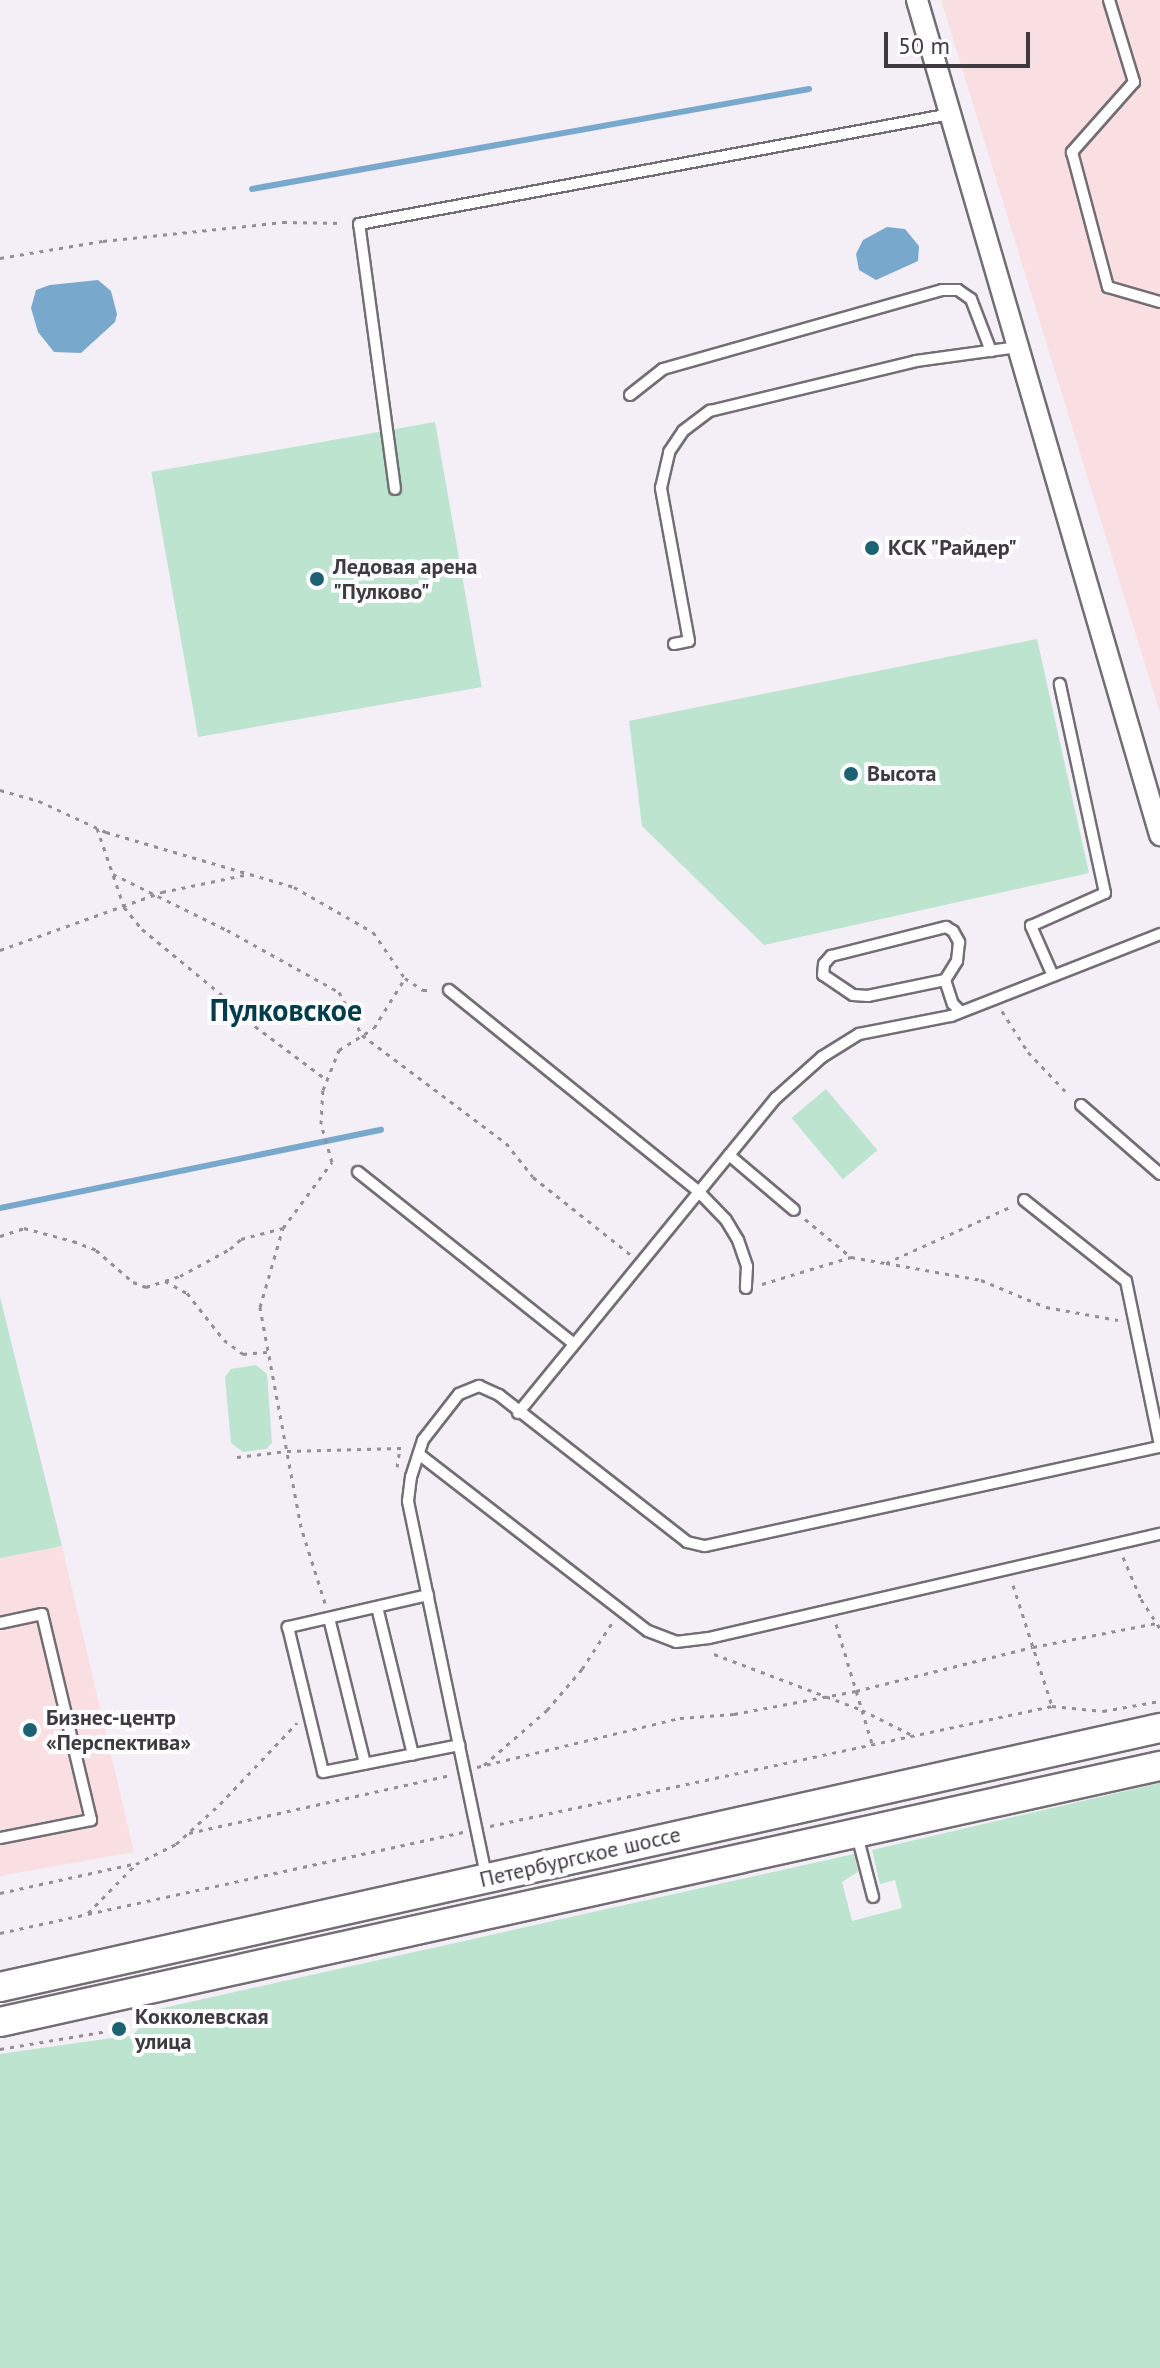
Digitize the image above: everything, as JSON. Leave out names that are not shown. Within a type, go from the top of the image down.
[{"type":"main road","name":"Петербургское шоссе","points":[[0,1987],[1160,1728]]},
{"type":"main road","name":"Петербургское шоссе","points":[[0,2022],[1160,1766]]},
{"type":"street","points":[[917,0],[1160,835]]},
{"type":"lane","points":[[1109,0],[1134,82],[1072,152],[1108,287],[1160,302]]},
{"type":"lane","points":[[395,489],[359,224],[951,114]]},
{"type":"lane","points":[[630,395],[663,369],[942,290],[958,290],[971,299],[991,351]]},
{"type":"lane","points":[[674,644],[689,641],[661,488],[669,452],[683,431],[710,411],[916,361],[1018,347]]},
{"type":"lane","points":[[1053,976],[1031,926],[1105,893],[1060,684]]},
{"type":"lane","points":[[946,927],[953,931],[959,942],[957,961],[945,980],[868,996],[853,995],[823,975],[824,964],[831,956],[946,927]]},
{"type":"lane","points":[[518,1413],[791,1082],[822,1057],[859,1034],[961,1012],[996,1001],[1160,934]]},
{"type":"lane","points":[[945,980],[953,1004],[961,1012]]},
{"type":"lane","points":[[449,990],[698,1191],[726,1220],[738,1240],[747,1266],[746,1288]]},
{"type":"lane","points":[[1081,1105],[1160,1173]]},
{"type":"lane","points":[[729,1155],[794,1210]]},
{"type":"lane","points":[[358,1172],[573,1343]]},
{"type":"lane","points":[[486,1878],[408,1501],[411,1477],[423,1440],[459,1394],[479,1386],[499,1395],[518,1413],[687,1542],[705,1546],[1160,1446],[1126,1281],[1024,1200]]},
{"type":"lane","points":[[420,1455],[648,1631],[676,1642],[1160,1534]]},
{"type":"lane","points":[[428,1595],[328,1614],[288,1627],[323,1772],[459,1745]]},
{"type":"lane","points":[[377,1607],[413,1755]]},
{"type":"lane","points":[[0,1623],[42,1614],[91,1820],[0,1838]]},
{"type":"lane","points":[[328,1614],[365,1764]]},
{"type":"lane","points":[[856,1833],[873,1897]]},
{"type":"path","points":[[0,258],[103,241],[283,222],[359,224]]},
{"type":"path","points":[[0,790],[39,801],[97,828],[294,887],[373,932],[397,962],[405,978],[423,990],[449,990]]},
{"type":"path","points":[[97,828],[124,907],[162,948],[233,1004],[247,1020],[327,1080]]},
{"type":"path","points":[[113,874],[157,894],[339,992],[362,1035],[506,1143],[533,1177],[640,1262]]},
{"type":"path","points":[[0,950],[157,894],[206,881],[253,874]]},
{"type":"path","points":[[328,1614],[301,1527],[260,1307],[283,1228],[332,1162],[322,1130],[327,1080],[339,1050],[374,1028],[405,978]]},
{"type":"path","points":[[996,1001],[1028,1052],[1081,1105]]},
{"type":"path","points":[[886,1263],[1024,1200]]},
{"type":"path","points":[[794,1210],[851,1257]]},
{"type":"path","points":[[0,1236],[24,1228],[62,1238],[96,1250],[133,1282],[146,1287],[230,1249],[241,1239],[283,1228]]},
{"type":"path","points":[[746,1288],[851,1257],[981,1280],[1046,1307],[1135,1324]]},
{"type":"path","points":[[165,1281],[187,1293],[224,1340],[243,1354],[268,1352]]},
{"type":"path","points":[[237,1457],[287,1451],[400,1448],[420,1455]]},
{"type":"path","points":[[189,1833],[397,1788],[680,1718],[734,1714],[827,1697],[1033,1647],[1159,1626],[1126,1568],[1118,1543]]},
{"type":"path","points":[[1007,1569],[1052,1706]]},
{"type":"path","points":[[483,1765],[547,1710],[582,1669],[621,1610]]},
{"type":"path","points":[[833,1614],[872,1743]]},
{"type":"path","points":[[690,1640],[698,1648],[862,1710],[911,1735]]},
{"type":"path","points":[[0,1933],[1052,1706],[1103,1711],[1160,1701]]},
{"type":"path","points":[[0,1893],[136,1864],[176,1844],[308,1712]]},
{"type":"path","points":[[87,1914],[136,1864]]},
{"type":"path","points":[[0,2049],[119,2029]]},
{"type":"shaded area","points":[[941,0],[1160,0],[1160,713]]},
{"type":"shaded area","points":[[62,1546],[134,1852],[0,1876],[0,1558]]},
{"type":"green space","name":"Ледовая арена \"Пулково\"","points":[[435,422],[482,687],[198,737],[151,472]]},
{"type":"green space","name":"Высота","points":[[1037,639],[1089,873],[764,945],[642,826],[629,721]]},
{"type":"green space","points":[[826,1089],[877,1150],[843,1179],[792,1118]]},
{"type":"green space","points":[[0,1297],[62,1546],[0,1558]]},
{"type":"green space","points":[[256,1365],[267,1374],[272,1443],[266,1449],[243,1452],[231,1443],[225,1377],[231,1369]]},
{"type":"green space","points":[[1160,1783],[1160,2368],[0,2368],[0,2054],[133,2035],[154,2010],[854,1854],[858,1872],[842,1882],[852,1921],[902,1908],[895,1880],[880,1884],[872,1850]]},
{"type":"water","points":[[887,227],[905,229],[919,246],[918,261],[876,280],[859,270],[856,254],[863,240]]},
{"type":"water","points":[[98,280],[111,291],[117,314],[115,322],[81,353],[54,352],[38,332],[31,308],[36,290],[50,285]]},
{"type":"waterway","points":[[252,189],[809,89]]},
{"type":"waterway","points":[[0,1208],[381,1130]]},
{"type":"place","name":"КСК \"Райдер\"","points":[[872,548]]},
{"type":"place","name":"Ледовая арена \"Пулково\"","points":[[317,579]]},
{"type":"place","name":"Высота","points":[[851,774]]},
{"type":"place","name":"Бизнес-центр «Перспектива»","points":[[30,1730]]},
{"type":"place","name":"Кокколевская улица","points":[[119,2029]]},
{"type":"district","name":"Пулковское","points":[[286,1010]]}]
